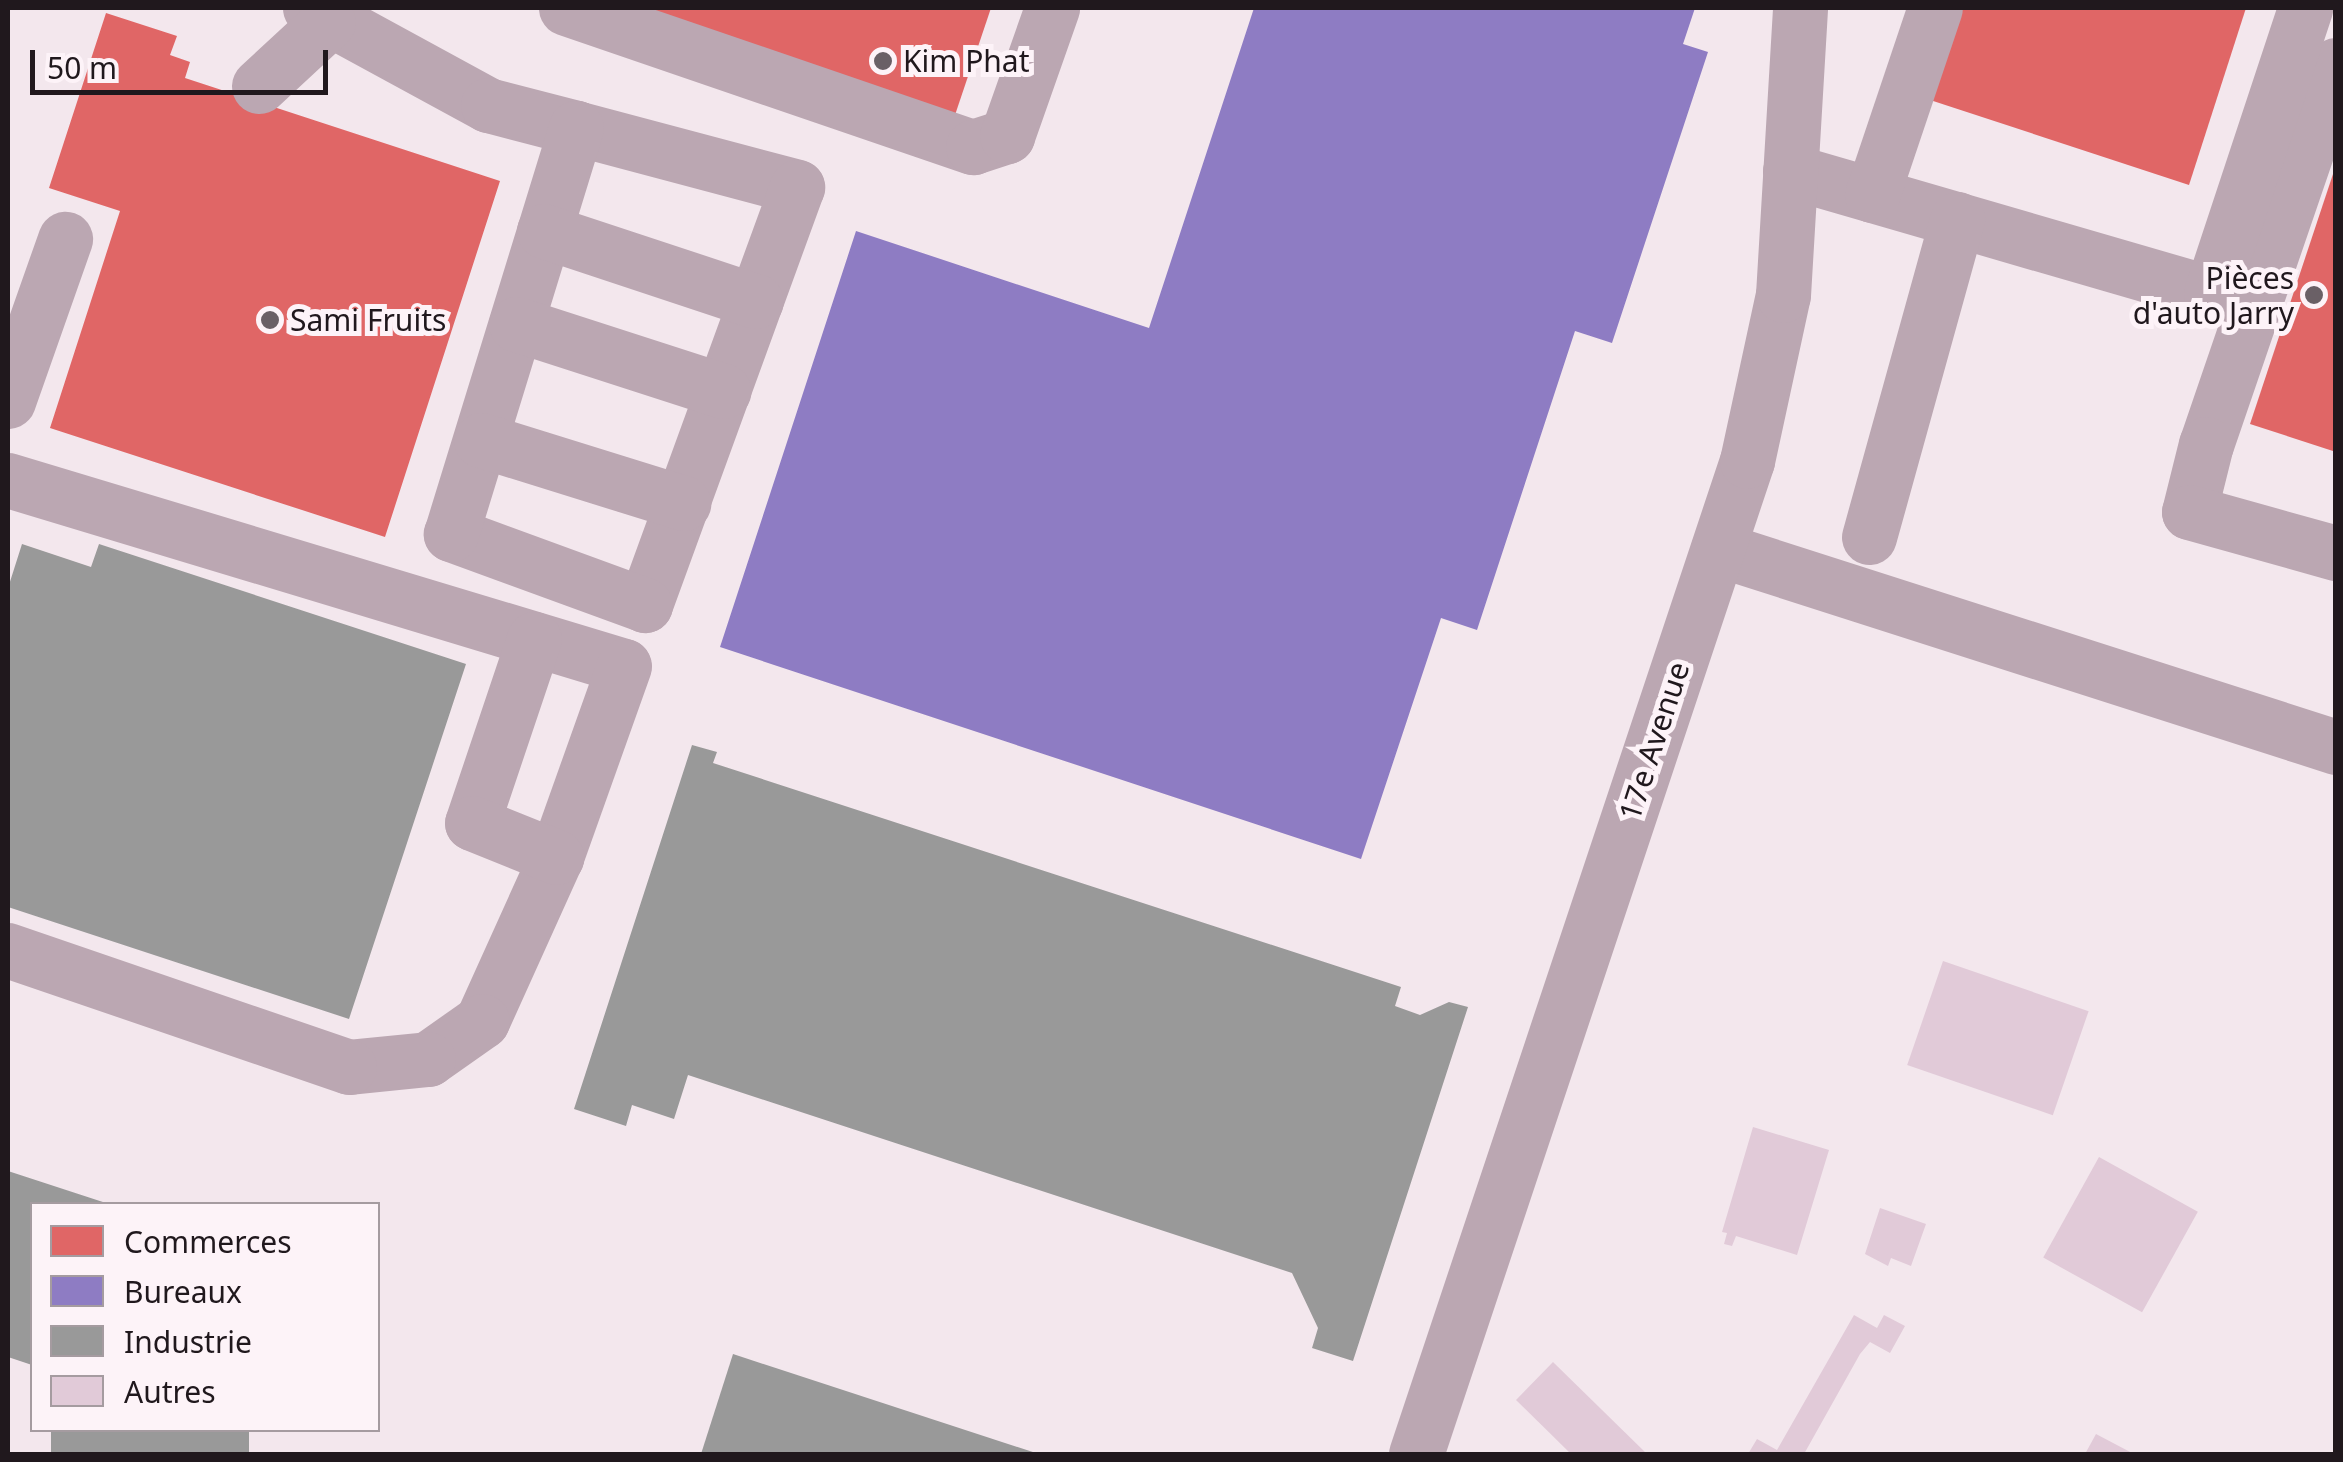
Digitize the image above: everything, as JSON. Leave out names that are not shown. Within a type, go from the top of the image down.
[{"type":"street","points":[[566,8],[974,146],[1007,136],[1052,8]]},
{"type":"street","name":"17e Avenue","points":[[1416,1454],[1718,549],[1771,364],[1790,171],[1800,8]]},
{"type":"street","points":[[1872,195],[1935,8]]},
{"type":"street","points":[[1790,171],[2211,293],[2305,8]]},
{"type":"street","points":[[259,86],[319,15],[488,105],[576,128],[797,187],[645,606],[452,534],[576,128]]},
{"type":"street","points":[[2336,65],[2206,444],[2189,512],[2336,552]]},
{"type":"street","points":[[1870,537],[1957,219]]},
{"type":"street","points":[[544,231],[756,302]]},
{"type":"street","points":[[8,401],[65,240]]},
{"type":"street","points":[[516,324],[723,391]]},
{"type":"street","points":[[481,440],[682,503]]},
{"type":"street","points":[[8,483],[624,666],[556,856],[482,1021],[428,1058],[349,1067],[8,950]]},
{"type":"street","points":[[1718,549],[2336,747]]},
{"type":"street","points":[[534,640],[472,823],[556,856]]},
{"type":"building: Commerces","name":"Kim Phat","points":[[632,8],[991,8],[955,115]]},
{"type":"building: Commerces","points":[[1957,8],[2246,8],[2189,185],[1927,99]]},
{"type":"building: Commerces","name":"Sami Fruits","points":[[106,13],[177,36],[170,55],[190,62],[185,78],[500,181],[385,537],[50,428],[120,211],[49,188]]},
{"type":"building: Commerces","name":"Pièces d'auto Jarry","points":[[2336,168],[2336,452],[2250,424]]},
{"type":"building: Bureaux","points":[[1254,8],[1695,8],[1683,44],[1708,52],[1612,343],[1575,331],[1477,630],[1441,618],[1361,859],[720,647],[856,231],[1149,328]]},
{"type":"building: Industrie","points":[[22,544],[91,567],[99,544],[466,664],[349,1019],[8,907],[8,588]]},
{"type":"building: Industrie","points":[[692,745],[717,752],[713,763],[1401,987],[1395,1006],[1420,1015],[1449,1002],[1468,1007],[1353,1361],[1312,1348],[1318,1328],[1292,1273],[688,1075],[674,1119],[632,1105],[626,1126],[574,1109]]},
{"type":"building: Industrie","points":[[8,1171],[103,1202],[30,1202],[30,1364],[8,1357]]},
{"type":"building: Industrie","points":[[733,1354],[1039,1454],[701,1454]]},
{"type":"building: Industrie","points":[[51,1432],[249,1432],[249,1454],[51,1454]]},
{"type":"building: Autres","points":[[1943,961],[2089,1011],[2053,1115],[1907,1065]]},
{"type":"building: Autres","points":[[1753,1127],[1829,1150],[1797,1255],[1736,1236],[1732,1246],[1724,1244],[1727,1233],[1722,1232]]},
{"type":"building: Autres","points":[[2099,1157],[2198,1212],[2142,1312],[2043,1258]]},
{"type":"building: Autres","points":[[1880,1208],[1926,1224],[1911,1266],[1891,1258],[1888,1266],[1865,1254]]},
{"type":"building: Autres","points":[[1854,1315],[1877,1328],[1884,1315],[1905,1326],[1890,1353],[1870,1342],[1860,1354],[1804,1454],[1748,1454],[1757,1439],[1777,1450]]},
{"type":"building: Autres","points":[[1553,1362],[1647,1454],[1571,1454],[1516,1400]]},
{"type":"building: Autres","points":[[2096,1434],[2134,1454],[2085,1454]]},
{"type":"place","name":"Kim Phat","points":[[883,61]]},
{"type":"place","name":"Pièces d'auto Jarry","points":[[2314,295]]},
{"type":"place","name":"Sami Fruits","points":[[270,320]]}]
